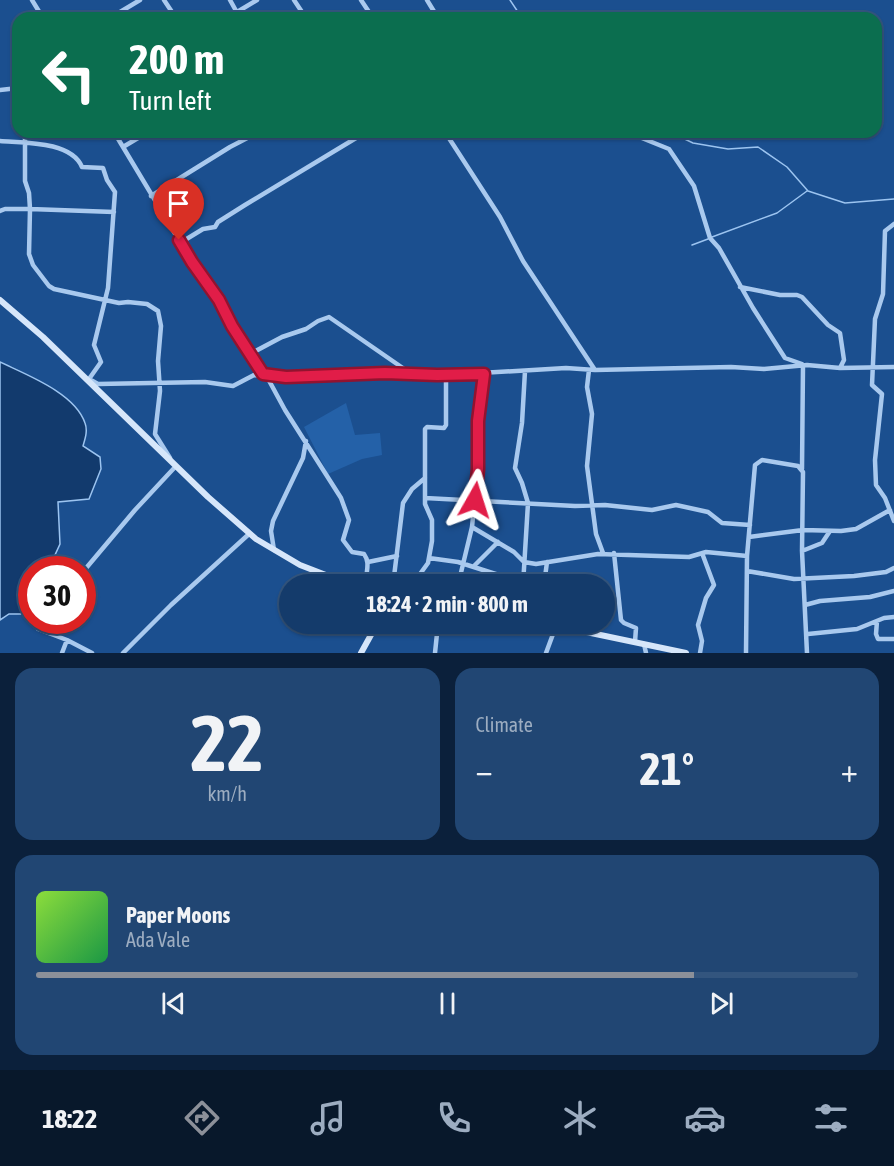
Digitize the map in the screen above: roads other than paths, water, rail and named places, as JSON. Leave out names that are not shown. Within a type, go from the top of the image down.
[{"type":"street","points":[[120,12],[140,0]]},
{"type":"street","points":[[230,0],[236,12],[257,0]]},
{"type":"street","points":[[25,138],[26,181],[30,209],[28,254],[33,265],[49,286],[54,290],[119,303],[147,304],[158,311],[161,326],[158,345],[160,391],[155,434],[176,466]]},
{"type":"street","points":[[118,138],[180,243],[219,300],[232,326],[263,374],[266,375],[285,410],[341,498],[349,520],[344,535],[345,545],[352,552],[364,554],[368,562],[367,574]]},
{"type":"street","points":[[123,147],[138,138]]},
{"type":"street","points":[[180,243],[203,229],[214,227],[218,222],[355,138]]},
{"type":"street","points":[[450,138],[500,217],[523,261],[592,370],[587,387],[592,414],[587,466],[596,534],[603,553]]},
{"type":"street","points":[[642,138],[669,149],[694,186],[710,238],[719,248],[740,287],[783,354],[790,360],[805,365]]},
{"type":"street","points":[[151,196],[230,147],[247,139]]},
{"type":"street","points":[[0,141],[25,144],[35,142],[60,148],[79,160],[82,167],[103,168],[115,192],[105,299],[94,345],[101,362],[89,380]]},
{"type":"street","points":[[0,211],[30,209],[114,212]]},
{"type":"street","points":[[894,224],[885,231],[884,294],[875,319],[872,385],[882,394],[875,460],[876,485],[894,521]]},
{"type":"street","points":[[740,287],[802,297],[828,325],[840,333],[844,360],[840,368]]},
{"type":"street","points":[[0,300],[89,380],[249,534],[288,560],[326,574]]},
{"type":"street","points":[[250,354],[282,337],[329,317],[411,374]]},
{"type":"street","points":[[805,365],[802,551],[807,653]]},
{"type":"street","points":[[89,380],[100,384],[205,382],[234,386],[253,375],[262,377],[266,375],[286,377],[446,375],[566,368],[592,370],[730,367],[764,369],[805,365],[840,368],[894,367]]},
{"type":"street","points":[[523,574],[528,503],[515,468],[522,423],[525,371]]},
{"type":"street","points":[[461,574],[472,527],[478,469],[478,421],[484,374]]},
{"type":"street","points":[[421,574],[429,558],[433,526],[425,498],[425,429],[427,427],[444,428],[446,425],[446,375]]},
{"type":"street","points":[[274,550],[271,531],[273,521],[303,458],[306,441]]},
{"type":"street","points":[[746,653],[747,556],[755,465],[758,462],[770,461],[798,466],[802,469]]},
{"type":"street","points":[[96,556],[176,466]]},
{"type":"street","points":[[395,574],[403,503],[412,489],[425,478]]},
{"type":"street","points":[[425,498],[652,510],[681,505],[708,512],[725,524],[750,525]]},
{"type":"street","points":[[749,537],[803,530],[856,529],[890,510]]},
{"type":"street","points":[[472,527],[514,552],[524,562],[536,564],[572,556],[603,553],[682,557],[702,553],[747,556]]},
{"type":"street","points":[[802,551],[822,543],[830,531]]},
{"type":"street","points":[[123,653],[171,605],[249,534]]},
{"type":"street","points":[[474,566],[498,542]]},
{"type":"street","points":[[614,553],[621,620],[636,628],[635,642]]},
{"type":"street","points":[[700,653],[702,641],[698,625],[706,598],[714,585],[702,553]]},
{"type":"street","points":[[368,562],[397,556]]},
{"type":"street","points":[[429,558],[474,566],[494,574]]},
{"type":"street","points":[[545,574],[547,562]]},
{"type":"street","points":[[747,572],[774,574],[794,579],[854,576],[886,572],[894,568]]},
{"type":"street","points":[[806,605],[820,601],[870,597],[894,591]]},
{"type":"street","points":[[807,634],[857,629],[894,617]]},
{"type":"street","points":[[877,621],[878,639],[894,639]]},
{"type":"street","points":[[51,634],[92,653]]},
{"type":"street","points":[[361,653],[371,634]]},
{"type":"street","points":[[435,653],[437,634]]},
{"type":"street","points":[[546,653],[553,634]]},
{"type":"street","points":[[596,634],[686,653]]},
{"type":"street","points":[[62,653],[67,640]]},
{"type":"street","points":[[644,644],[646,653]]},
{"type":"waterway","points":[[510,0],[518,12]]},
{"type":"waterway","points":[[683,138],[693,143],[728,149],[758,147],[787,167],[808,191],[845,203],[894,199]]},
{"type":"waterway","points":[[712,237],[777,213],[807,191]]},
{"type":"waterway","points":[[692,245],[708,239]]}]
